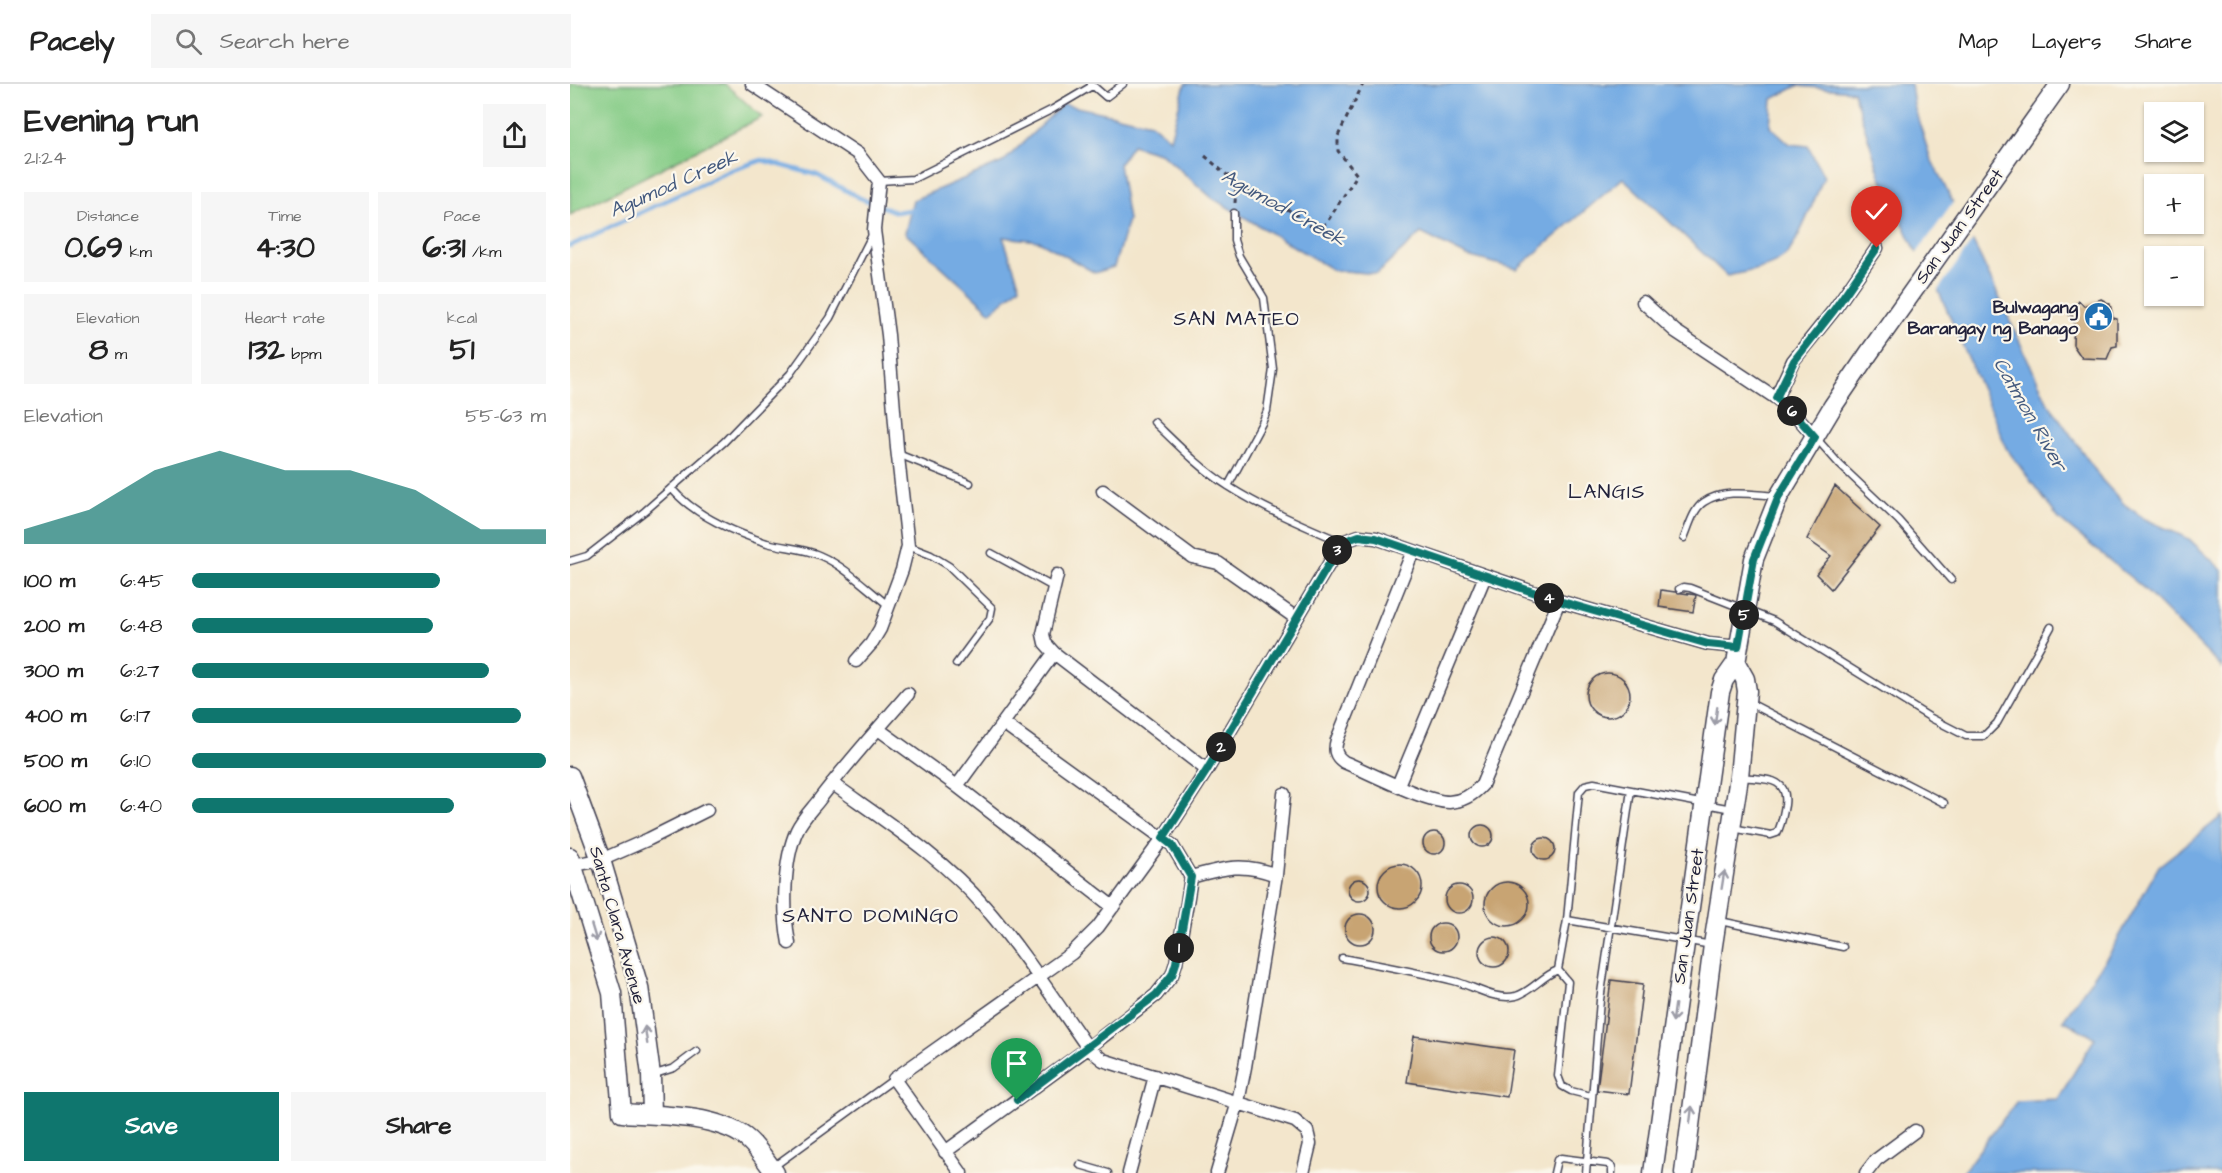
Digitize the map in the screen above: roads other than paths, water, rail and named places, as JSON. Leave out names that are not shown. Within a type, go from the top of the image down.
[{"type":"main road","name":"San Juan Street","points":[[1653,1173],[1720,692],[1737,655],[1754,559],[1779,496],[1845,388],[2060,84]]},
{"type":"main road","name":"San Juan Street","points":[[1684,1173],[1713,945],[1739,777],[1747,701],[1745,679],[1737,655]]},
{"type":"main road","name":"Santa Clara Avenue","points":[[570,776],[601,860],[639,987],[651,1075],[652,1114],[622,1113],[612,993],[572,861]]},
{"type":"main road","points":[[652,1114],[695,1119],[734,1130],[756,1148],[773,1170]]},
{"type":"street","points":[[752,84],[858,154],[878,184],[875,226],[908,546],[902,570],[880,629],[856,661]]},
{"type":"street","points":[[1776,398],[1794,361],[1834,310],[1877,248]]},
{"type":"street","points":[[1642,302],[1675,331],[1776,398],[1792,411],[1815,437]]},
{"type":"street","points":[[1103,491],[1192,557],[1218,563],[1296,618]]},
{"type":"street","points":[[961,1173],[894,1079],[1086,941],[1163,838],[1207,770],[1342,542],[1366,536],[1559,601],[1708,644],[1737,655]]},
{"type":"street","points":[[1413,551],[1335,746],[1338,758],[1344,762],[1439,801],[1451,802],[1476,792],[1482,785],[1559,601]]},
{"type":"street","points":[[1398,785],[1485,576]]},
{"type":"street","points":[[1055,581],[1043,634],[1045,643],[1054,653],[1207,770]]},
{"type":"street","points":[[957,786],[1054,653]]},
{"type":"street","points":[[789,943],[785,920],[788,862],[797,830],[832,783],[908,694]]},
{"type":"street","points":[[945,1152],[1088,1048],[1156,995],[1172,975],[1176,963],[1191,877],[1172,845],[1003,723]]},
{"type":"street","points":[[878,729],[957,786],[1113,907]]},
{"type":"street","points":[[832,783],[928,853],[986,907],[1088,1048],[1103,1060],[1295,1120],[1307,1131],[1310,1144],[1303,1173]]},
{"type":"street","points":[[1216,1173],[1238,1102],[1276,874],[1284,794]]},
{"type":"street","points":[[572,861],[601,860],[707,810]]},
{"type":"street","points":[[1191,877],[1239,866],[1258,868],[1276,874]]},
{"type":"street","points":[[1129,1173],[1155,1076]]},
{"type":"street","points":[[1866,1173],[1876,1160],[1915,1131]]},
{"type":"lane","points":[[878,184],[913,179],[1053,109],[1091,85],[1106,97],[1123,84]]},
{"type":"lane","points":[[1228,486],[1267,411],[1273,369],[1264,298],[1239,256],[1234,240],[1234,213]]},
{"type":"lane","points":[[570,561],[587,556],[672,488],[724,442],[790,374],[821,333],[875,226]]},
{"type":"lane","points":[[1154,422],[1181,448],[1228,486],[1304,526],[1342,542]]},
{"type":"lane","points":[[1815,437],[1840,465],[1898,520],[1950,580]]},
{"type":"lane","points":[[897,453],[970,483]]},
{"type":"lane","points":[[672,488],[697,512],[736,531],[767,543],[813,552],[833,562],[888,605]]},
{"type":"lane","points":[[1684,538],[1693,517],[1703,502],[1728,493],[1779,496]]},
{"type":"lane","points":[[908,546],[931,555],[949,566],[992,608],[990,618],[956,664]]},
{"type":"lane","points":[[991,553],[1055,581]]},
{"type":"lane","points":[[1678,589],[1683,586],[1690,588],[1774,621],[1931,718],[1966,736],[1984,736],[1997,723],[2051,627]]},
{"type":"lane","points":[[1747,701],[1944,803]]},
{"type":"lane","points":[[1731,828],[1771,835],[1777,833],[1782,824],[1786,793],[1784,787],[1777,782],[1739,777]]},
{"type":"lane","points":[[1558,970],[1567,920],[1579,792],[1585,785],[1594,783],[1734,810]]},
{"type":"lane","points":[[1586,1173],[1600,1000],[1631,790]]},
{"type":"lane","points":[[1567,920],[1713,945]]},
{"type":"lane","points":[[1717,920],[1843,946]]},
{"type":"lane","points":[[1342,958],[1456,981],[1483,992],[1509,997],[1518,996],[1540,979],[1558,970]]},
{"type":"lane","points":[[1558,970],[1568,982],[1558,1076],[1562,1086],[1591,1096]]},
{"type":"lane","points":[[651,1075],[674,1068],[697,1051]]},
{"type":"lane","points":[[773,1170],[894,1079]]},
{"type":"lane","points":[[1554,1173],[1555,1164],[1561,1158],[1608,1164],[1612,1167],[1612,1173]]},
{"type":"lane","points":[[1080,1165],[1108,1173]]},
{"type":"water","name":"Catmon River","points":[[1185,84],[1911,84],[1914,106],[1930,157],[1981,258],[2047,401],[2102,480],[2124,504],[2145,519],[2189,539],[2222,570],[2222,668],[2141,586],[2059,519],[2006,448],[1935,283],[1917,253],[1880,175],[1853,91],[1797,86],[1772,99],[1770,126],[1790,144],[1808,146],[1824,177],[1795,243],[1784,257],[1764,267],[1727,276],[1623,178],[1517,269],[1467,256],[1421,233],[1377,274],[1333,270],[1212,198],[1162,154],[1132,145],[1119,164],[1128,220],[1114,267],[1095,273],[1039,241],[1003,237],[1020,286],[991,312],[905,233],[913,200],[1003,162],[1063,104],[1151,123],[1170,139]]},
{"type":"water","points":[[2222,816],[2222,1173],[1962,1173],[2017,1101],[2058,1099],[2095,1038],[2063,1020],[2110,953],[2159,866]]},
{"type":"waterway","name":"Agumod Creek","points":[[570,246],[729,171],[762,160],[817,175],[860,198],[896,212],[916,209]]},
{"type":"place","name":"Bulwagang Barangay ng Banago","points":[[2099,317]]},
{"type":"district","name":"SAN MATEO","points":[[1237,318]]},
{"type":"district","name":"LANGIS","points":[[1607,491]]},
{"type":"district","name":"SANTO DOMINGO","points":[[871,915]]}]
